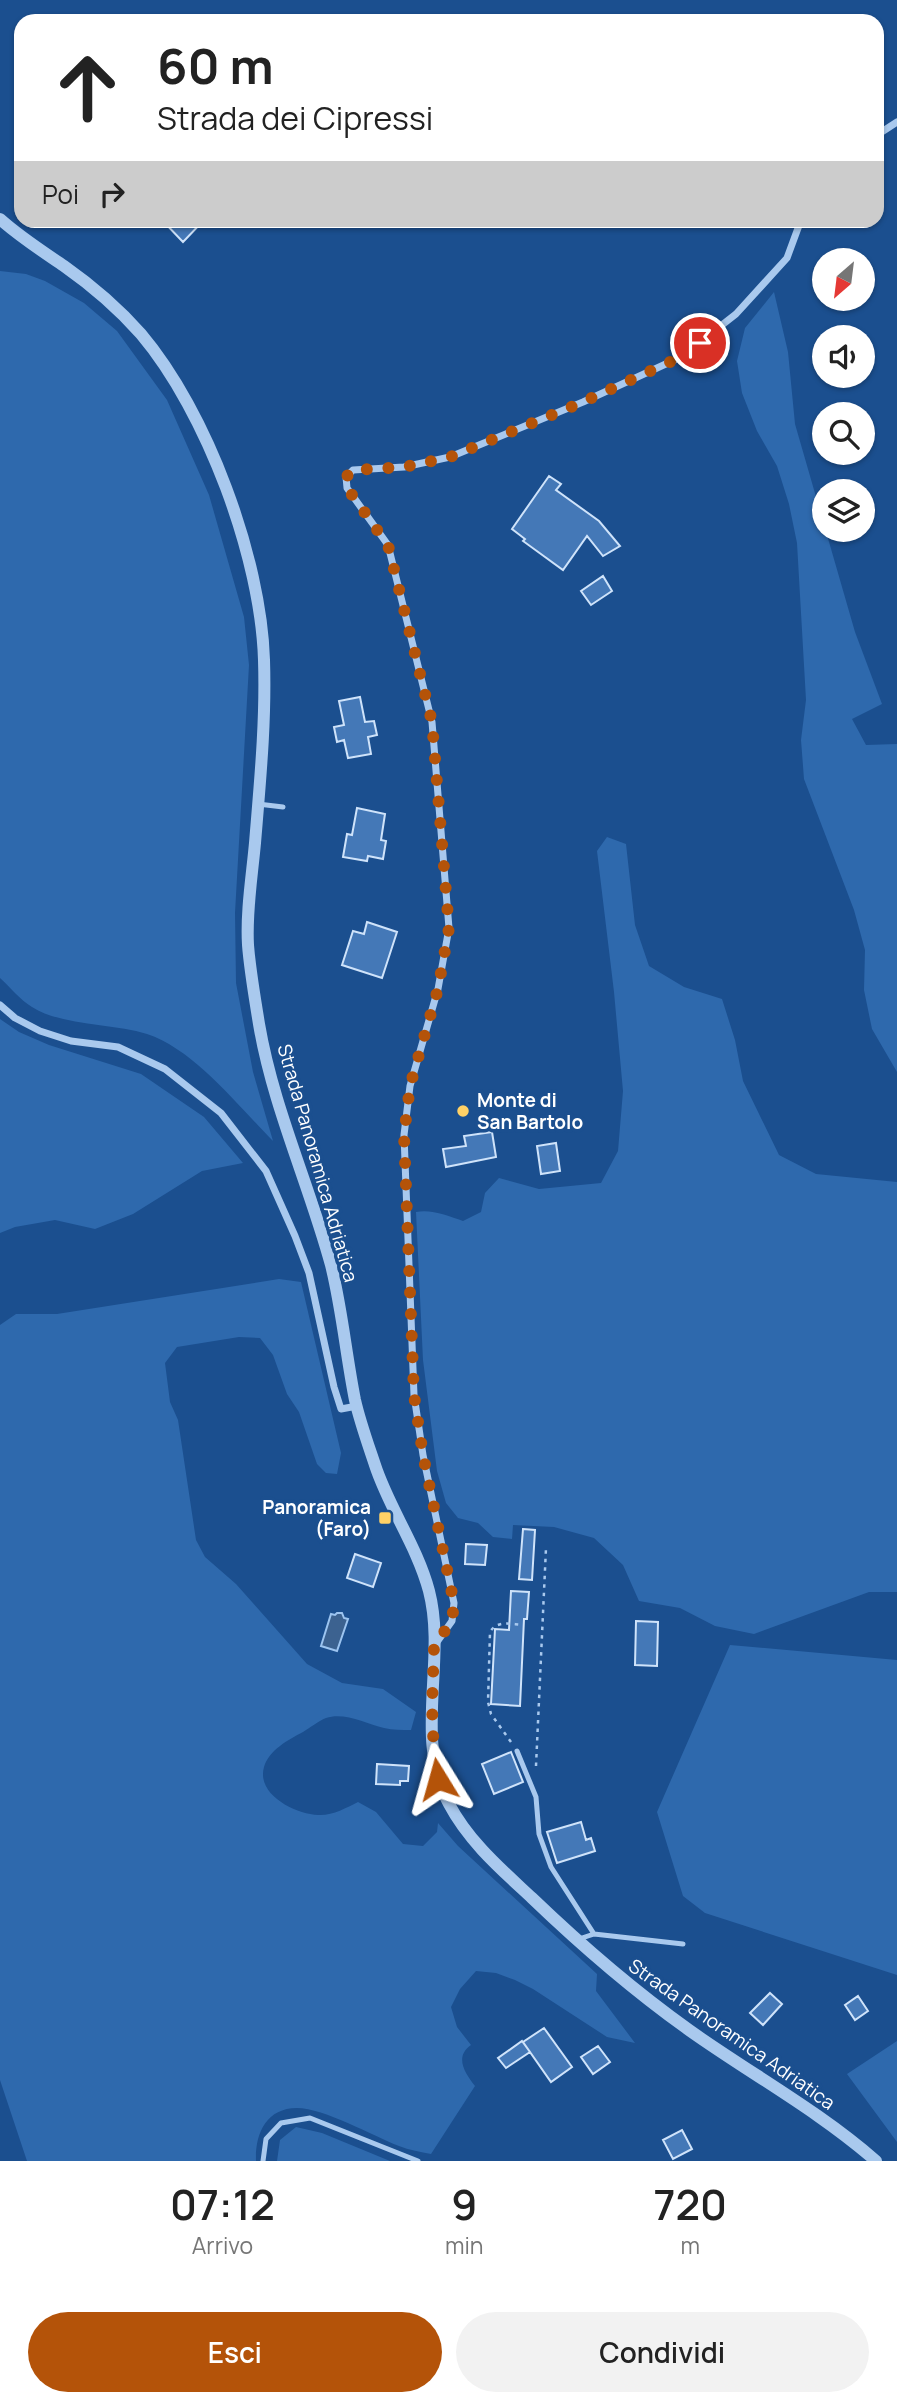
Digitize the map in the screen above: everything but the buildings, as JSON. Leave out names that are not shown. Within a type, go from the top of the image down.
[{"type":"street","name":"Strada Panoramica Adriatica","points":[[0,219],[16,234],[71,271],[139,332],[176,382],[210,449],[234,510],[262,624],[264,664],[258,804],[248,944],[260,1028],[272,1082],[332,1270],[357,1406],[378,1474],[420,1562],[431,1598],[434,1755],[438,1779],[447,1802],[478,1846],[612,1972],[689,2030],[815,2115],[876,2161]]},
{"type":"street","points":[[434,1646],[452,1621],[454,1603],[423,1455],[414,1395],[404,1135],[410,1086],[438,989],[449,928],[432,722],[388,545],[347,488],[346,477],[353,470],[404,467],[450,457],[583,402],[681,357],[736,314],[787,258],[799,228]]},
{"type":"street","points":[[0,1005],[15,1018],[40,1031],[71,1041],[118,1047],[165,1069],[221,1113],[266,1171],[309,1273],[341,1409],[357,1406]]},
{"type":"lane","points":[[258,804],[283,807]]},
{"type":"lane","points":[[517,1751],[536,1797],[539,1835],[551,1867],[594,1934]]},
{"type":"lane","points":[[576,1940],[594,1934],[683,1944]]},
{"type":"lane","points":[[263,2161],[266,2139],[281,2123],[310,2118],[418,2161]]},
{"type":"path","points":[[536,1769],[546,1548]]},
{"type":"path","points":[[517,1751],[491,1713],[488,1702],[490,1632],[499,1623],[523,1625]]},
{"type":"shaded area","points":[[0,271],[26,274],[45,281],[84,303],[117,331],[167,400],[209,495],[244,617],[249,665],[235,913],[236,983],[253,1072],[273,1141],[215,1080],[165,1042],[133,1030],[72,1021],[44,1013],[23,1001],[0,978]]},
{"type":"shaded area","points":[[774,292],[788,352],[795,424],[812,483],[812,542],[829,542],[855,632],[882,704],[852,719],[866,745],[897,744],[897,1072],[872,1029],[864,990],[865,950],[854,910],[804,779],[801,740],[806,700],[797,543],[777,466],[757,431],[742,393],[737,361],[745,328]]},
{"type":"shaded area","points":[[607,837],[626,844],[635,925],[649,966],[684,987],[722,999],[735,1040],[743,1081],[779,1155],[816,1174],[897,1182],[897,1592],[869,1592],[754,1634],[715,1626],[680,1608],[639,1601],[623,1565],[594,1538],[554,1527],[513,1525],[512,1539],[493,1537],[478,1523],[458,1518],[446,1503],[437,1471],[423,1360],[416,1212],[434,1212],[463,1221],[481,1212],[485,1193],[499,1178],[539,1189],[601,1183],[618,1151],[623,1091],[597,851]]},
{"type":"shaded area","points":[[0,1019],[19,1032],[49,1045],[141,1074],[204,1117],[243,1163],[202,1171],[133,1214],[95,1229],[55,1220],[15,1227],[0,1233]]},
{"type":"shaded area","points":[[279,1279],[301,1282],[341,1453],[337,1474],[326,1473],[317,1464],[299,1412],[287,1394],[273,1355],[260,1338],[239,1337],[177,1347],[165,1363],[170,1402],[178,1420],[196,1540],[205,1557],[236,1584],[307,1664],[342,1683],[383,1689],[416,1712],[411,1730],[387,1729],[341,1716],[323,1719],[285,1742],[270,1755],[264,1767],[266,1786],[289,1807],[309,1814],[328,1814],[358,1802],[376,1812],[403,1844],[423,1846],[437,1832],[438,1823],[458,1846],[597,1974],[596,1991],[635,2043],[607,2037],[515,1980],[496,1973],[476,1971],[460,1989],[451,2007],[457,2027],[471,2045],[462,2060],[475,2086],[431,2154],[399,2146],[321,2113],[297,2108],[277,2112],[264,2124],[258,2141],[256,2161],[27,2161],[0,2080],[0,1325],[16,1314],[57,1314]]},
{"type":"shaded area","points":[[342,1613],[344,1618],[348,1619],[337,1651],[321,1646],[331,1614]]},
{"type":"shaded area","points":[[730,1645],[897,1660],[897,1975],[705,1913],[683,1896],[657,1812]]},
{"type":"shaded area","points":[[897,2041],[897,2142],[847,2074]]},
{"type":"shaded area","points":[[296,2127],[322,2133],[390,2161],[277,2161],[280,2140]]},
{"type":"place","name":"Monte di San Bartolo","points":[[463,1111]]},
{"type":"place","name":"Panoramica (Faro)","points":[[385,1518]]},
{"type":"route","points":[[438,1779],[432,1707],[434,1646],[452,1621],[454,1603],[423,1455],[414,1395],[404,1135],[410,1086],[438,989],[449,928],[432,722],[388,545],[347,488],[346,477],[353,470],[404,467],[450,457],[583,402],[681,357],[700,343]]}]
